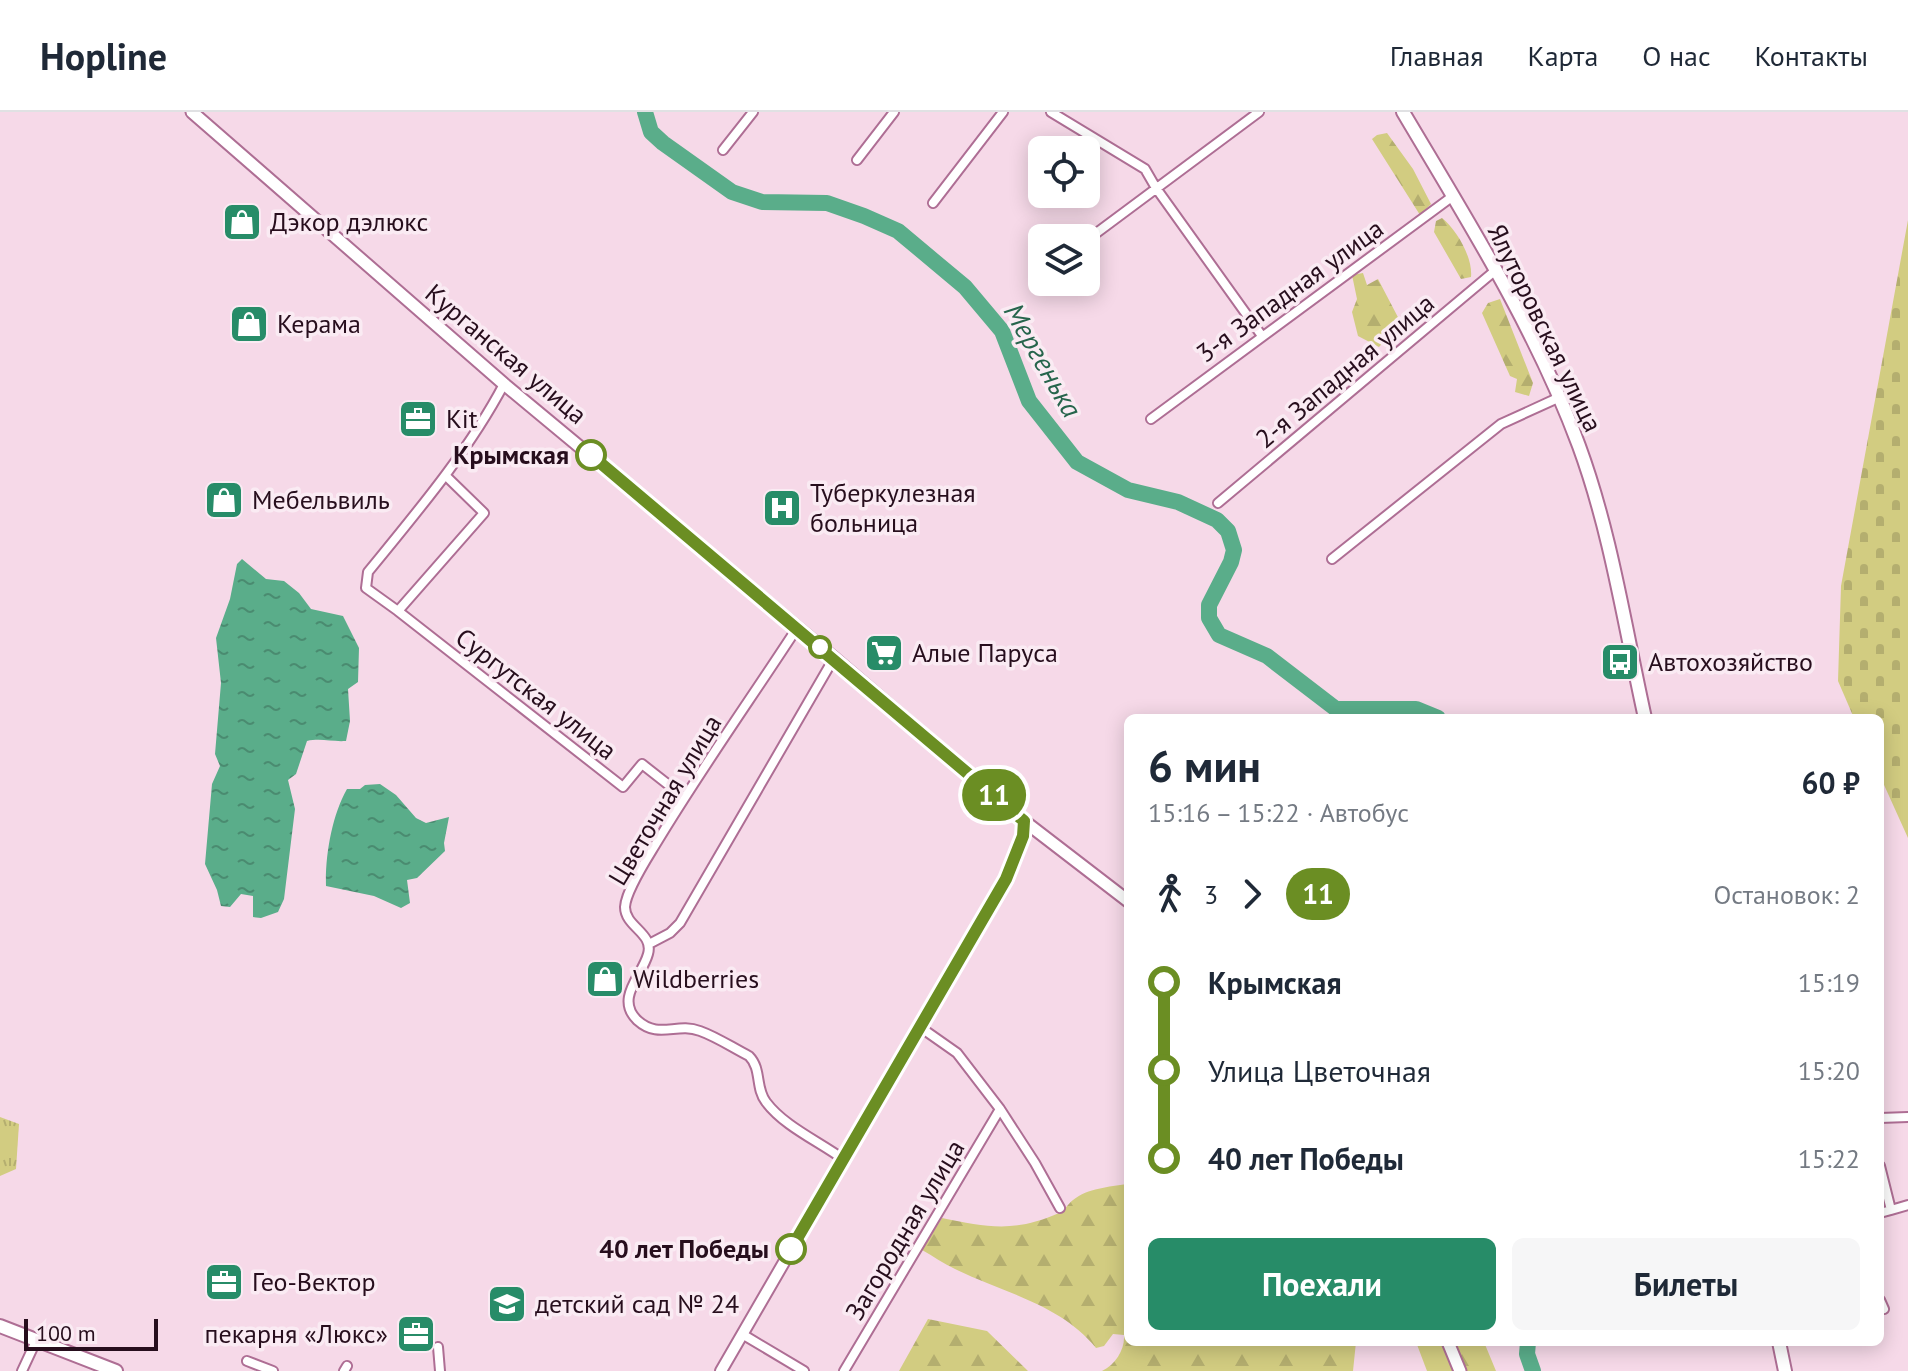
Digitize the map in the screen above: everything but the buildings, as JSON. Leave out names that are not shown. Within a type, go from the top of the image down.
[{"type":"main road","name":"Курганская улица","points":[[192,112],[504,384],[834,658],[1024,821],[1124,898]]},
{"type":"main road","name":"Ялуторовская улица","points":[[1403,112],[1497,269],[1560,397],[1594,492],[1644,714]]},
{"type":"main road","points":[[0,1326],[116,1371]]},
{"type":"main road","points":[[1450,1346],[1460,1371]]},
{"type":"main road","points":[[1780,1346],[1785,1371]]},
{"type":"street","points":[[723,150],[753,112]]},
{"type":"street","points":[[857,160],[894,112]]},
{"type":"street","points":[[933,203],[1003,112]]},
{"type":"street","points":[[1051,112],[1145,169],[1262,336]]},
{"type":"street","points":[[1100,230],[1259,112]]},
{"type":"street","name":"3-я Западная улица","points":[[1151,419],[1453,196]]},
{"type":"street","name":"2-я Западная улица","points":[[1218,503],[1497,269]]},
{"type":"street","points":[[446,476],[484,513],[398,611],[366,588],[368,572],[446,476],[504,384]]},
{"type":"street","points":[[1332,559],[1501,424],[1560,397]]},
{"type":"street","name":"Сургутская улица","points":[[398,611],[623,787],[642,764],[684,797]]},
{"type":"street","name":"Цветочная улица","points":[[649,944],[644,934],[629,920],[625,907],[635,881],[684,797],[797,628]]},
{"type":"street","points":[[834,658],[680,923],[670,933],[649,944],[648,955],[632,982],[628,997],[630,1010],[637,1020],[652,1030],[660,1032],[678,1028],[701,1031],[749,1056],[758,1072],[759,1092],[777,1115],[843,1159]]},
{"type":"street","points":[[721,1371],[1006,879],[1023,836],[1024,821]]},
{"type":"street","points":[[920,1027],[957,1053],[1000,1109],[1060,1208]]},
{"type":"street","name":"Загородная улица","points":[[844,1371],[1000,1109]]},
{"type":"street","points":[[1884,1118],[1908,1117]]},
{"type":"street","points":[[1884,1182],[1891,1210]]},
{"type":"street","points":[[1884,1212],[1908,1205]]},
{"type":"street","points":[[742,1334],[804,1371]]},
{"type":"street","points":[[22,1371],[36,1341]]},
{"type":"street","points":[[438,1347],[440,1371]]},
{"type":"street","points":[[247,1361],[273,1371]]},
{"type":"green space","points":[[1387,133],[1413,169],[1431,204],[1420,215],[1372,139]]},
{"type":"green space","points":[[1442,218],[1463,245],[1471,277],[1461,279],[1434,232],[1436,221]]},
{"type":"green space","points":[[1908,220],[1908,838],[1884,785],[1884,714],[1852,714],[1838,681],[1841,586]]},
{"type":"green space","points":[[1363,273],[1367,285],[1378,279],[1401,323],[1379,347],[1358,336],[1352,312],[1357,299],[1352,275]]},
{"type":"green space","points":[[1500,299],[1533,383],[1529,396],[1515,392],[1517,379],[1510,376],[1482,313],[1488,303]]},
{"type":"green space","points":[[0,1117],[19,1124],[16,1169],[0,1176]]},
{"type":"green space","points":[[1124,1185],[1124,1335],[1113,1334],[1104,1346],[1096,1348],[1082,1333],[1049,1310],[955,1269],[922,1250],[942,1218],[987,1226],[1014,1226],[1059,1213],[1073,1200],[1099,1189]]},
{"type":"green space","points":[[928,1319],[987,1331],[1028,1371],[899,1371]]},
{"type":"green space","points":[[1124,1335],[1124,1346],[1356,1346],[1353,1371],[1102,1371],[1119,1356]]},
{"type":"green space","points":[[1418,1346],[1486,1346],[1496,1371],[1427,1371]]},
{"type":"water","points":[[242,559],[266,579],[284,581],[299,593],[311,609],[343,616],[359,648],[358,682],[348,689],[350,721],[346,741],[307,741],[296,774],[288,780],[295,809],[284,899],[278,912],[261,918],[253,917],[253,896],[241,894],[230,907],[221,906],[205,864],[212,784],[220,766],[215,754],[221,683],[216,638],[230,599],[237,564]]},
{"type":"water","points":[[380,784],[396,795],[416,818],[426,823],[449,817],[445,851],[417,878],[407,880],[410,903],[401,908],[374,896],[326,886],[330,836],[347,789]]},
{"type":"waterway","name":"Мергенька","points":[[645,112],[651,132],[732,192],[762,202],[827,203],[864,216],[898,231],[965,287],[1002,331],[1029,401],[1077,462],[1128,490],[1178,502],[1217,520],[1228,531],[1234,550],[1231,562],[1209,605],[1209,618],[1219,635],[1267,656],[1336,709],[1416,709],[1428,714]]},
{"type":"waterway","name":"Мергенька","points":[[1528,1346],[1533,1371]]},
{"type":"bus line","name":"11","points":[[591,455],[1024,821],[1023,836],[1006,879],[791,1249]]},
{"type":"place","name":"Дэкор дэлюкс","points":[[242,222]]},
{"type":"place","name":"Керама","points":[[249,324]]},
{"type":"place","name":"Kit","points":[[418,419]]},
{"type":"place","name":"Крымская","points":[[591,455]]},
{"type":"place","name":"Мебельвиль","points":[[224,500]]},
{"type":"place","name":"Туберкулезная больница","points":[[782,508]]},
{"type":"place","name":"Алые Паруса","points":[[884,653]]},
{"type":"place","name":"Автохозяйство","points":[[1620,662]]},
{"type":"place","name":"Wildberries","points":[[605,979]]},
{"type":"place","name":"40 лет Победы","points":[[791,1249]]},
{"type":"place","name":"Гео-Вектор","points":[[224,1282]]},
{"type":"place","name":"детский сад № 24","points":[[507,1304]]},
{"type":"place","name":"пекарня «Люкс»","points":[[416,1334]]}]
